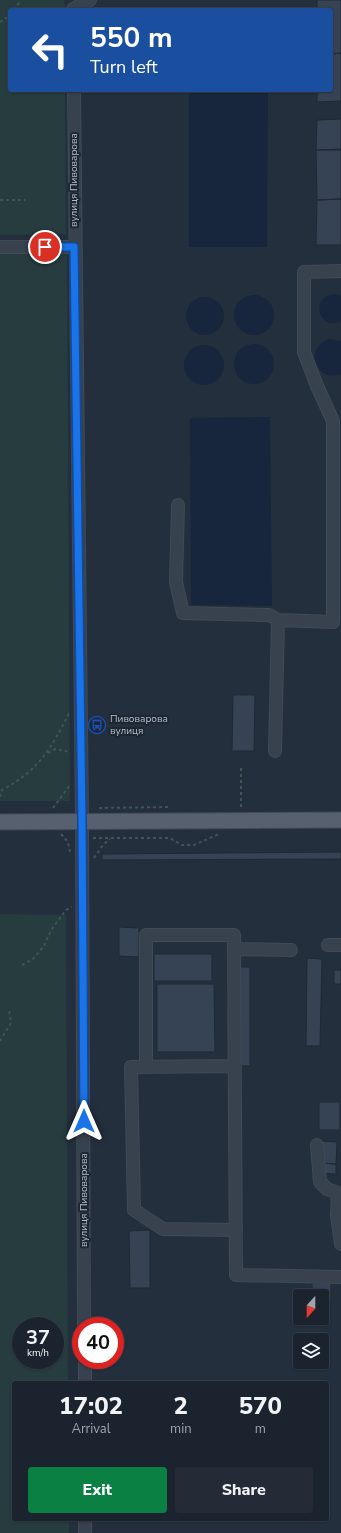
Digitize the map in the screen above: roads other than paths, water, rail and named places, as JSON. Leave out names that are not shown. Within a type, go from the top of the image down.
[{"type":"main road","points":[[0,822],[341,820]]},
{"type":"street","points":[[73,6],[90,0]]},
{"type":"street","name":"вулиця Пивоварова","points":[[74,92],[74,247],[82,822],[84,1317]]},
{"type":"street","points":[[0,247],[74,247]]},
{"type":"street","points":[[178,505],[176,582],[183,613],[270,615],[278,620],[337,622],[333,422],[304,352],[304,272],[341,271]]},
{"type":"street","points":[[275,750],[278,620]]},
{"type":"street","points":[[146,1067],[146,935],[234,935],[236,1275],[341,1277]]},
{"type":"street","points":[[328,945],[341,945]]},
{"type":"street","points":[[234,949],[291,950]]},
{"type":"street","points":[[234,1066],[131,1067],[134,1210],[163,1229],[236,1230]]},
{"type":"street","points":[[317,1145],[320,1182],[327,1189],[339,1193],[337,1215],[341,1244]]},
{"type":"street","points":[[85,1369],[85,1381]]},
{"type":"street","points":[[85,1521],[86,1533]]},
{"type":"water","points":[[189,92],[268,92],[267,247],[189,247]]},
{"type":"water","points":[[335,294],[341,296],[341,321],[333,323],[327,322],[322,318],[319,306],[321,301],[327,296]]},
{"type":"water","points":[[254,295],[265,298],[271,304],[274,315],[271,326],[265,332],[254,335],[243,332],[237,326],[234,315],[237,304],[243,298]]},
{"type":"water","points":[[201,297],[209,297],[219,302],[223,309],[223,323],[219,330],[209,335],[201,335],[191,330],[189,327],[186,320],[186,312],[191,302],[194,300]]},
{"type":"water","points":[[329,339],[341,341],[341,374],[332,376],[325,374],[320,370],[316,364],[315,357],[316,350],[321,343]]},
{"type":"water","points":[[258,344],[265,347],[271,353],[274,364],[273,372],[265,381],[258,384],[250,384],[243,381],[235,372],[234,360],[237,353],[246,345]]},
{"type":"water","points":[[204,345],[212,347],[218,351],[222,357],[224,365],[222,373],[218,379],[212,383],[204,385],[196,383],[190,379],[186,373],[184,365],[186,357],[190,351],[196,347]]},
{"type":"water","points":[[270,417],[272,606],[191,605],[190,418]]},
{"type":"place","name":"Пивоварова вулиця","points":[[97,725]]}]
